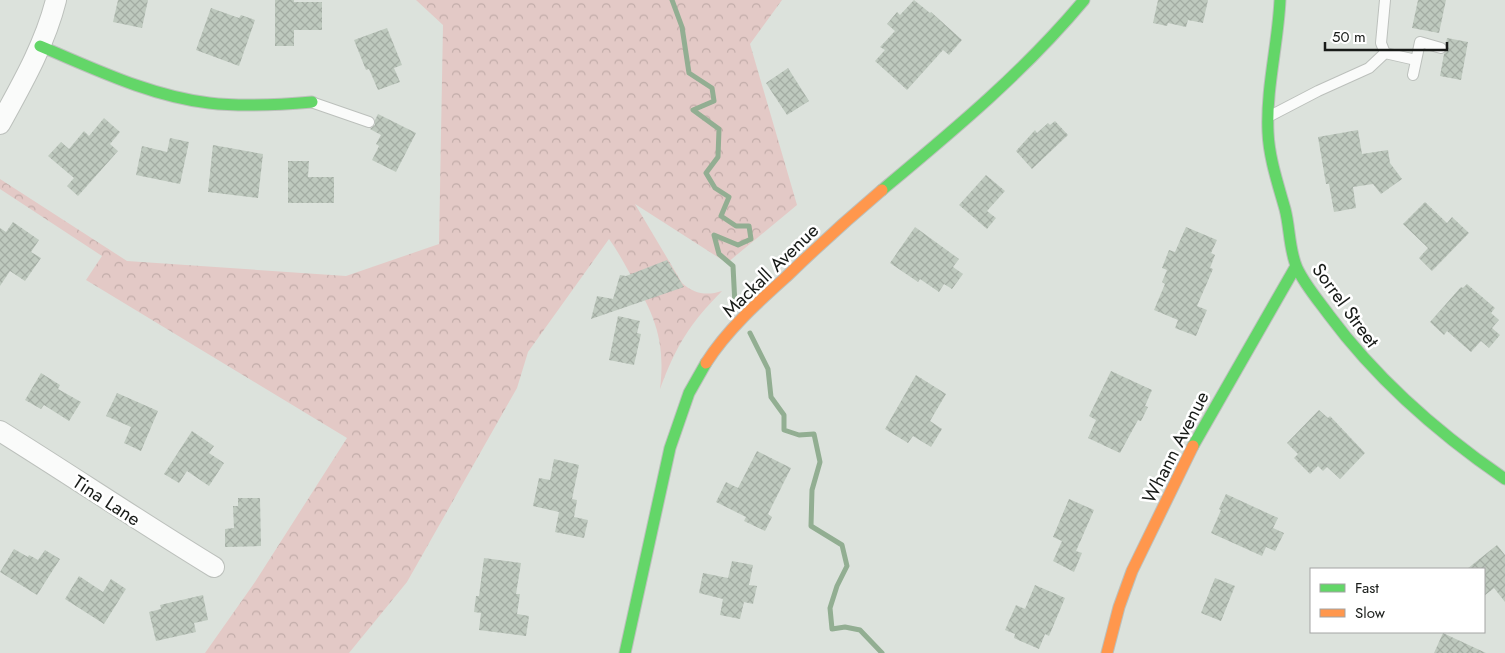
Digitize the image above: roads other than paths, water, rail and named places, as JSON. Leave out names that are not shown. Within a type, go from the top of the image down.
[{"type":"street","points":[[0,124],[23,83],[40,46],[56,0]]},
{"type":"street","name":"Mackall Avenue","points":[[625,653],[662,478],[675,430],[685,402],[699,375],[718,347],[755,305],[848,219],[930,151],[1031,60],[1084,0]]},
{"type":"street","name":"Sorrel Street","points":[[1280,0],[1280,17],[1268,102],[1268,133],[1273,166],[1288,220],[1296,266],[1335,324],[1368,365],[1432,426],[1505,480]]},
{"type":"street","points":[[40,46],[157,92],[194,101],[268,106],[312,102]]},
{"type":"street","name":"Whann Avenue","points":[[1107,653],[1119,607],[1132,571],[1147,540],[1197,438],[1296,266]]},
{"type":"street","name":"Tina Lane","points":[[0,431],[214,567]]},
{"type":"lane","points":[[1385,0],[1381,43],[1385,53]]},
{"type":"lane","points":[[1413,75],[1420,42],[1441,48]]},
{"type":"lane","points":[[1268,118],[1318,91],[1369,68],[1385,53]]},
{"type":"lane","points":[[1385,53],[1416,60]]},
{"type":"lane","points":[[312,102],[369,122]]},
{"type":"waterway","points":[[672,0],[682,27],[689,73],[712,88],[714,101],[693,110],[719,129],[718,157],[706,173],[715,188],[729,197],[721,216],[736,226],[749,226],[751,239],[738,245],[714,235],[719,254],[733,266],[735,305]]},
{"type":"waterway","points":[[750,333],[768,369],[771,397],[784,415],[784,430],[799,435],[814,434],[820,462],[812,490],[811,526],[842,545],[847,566],[837,586],[830,608],[832,629],[845,627],[860,630],[882,653]]}]
